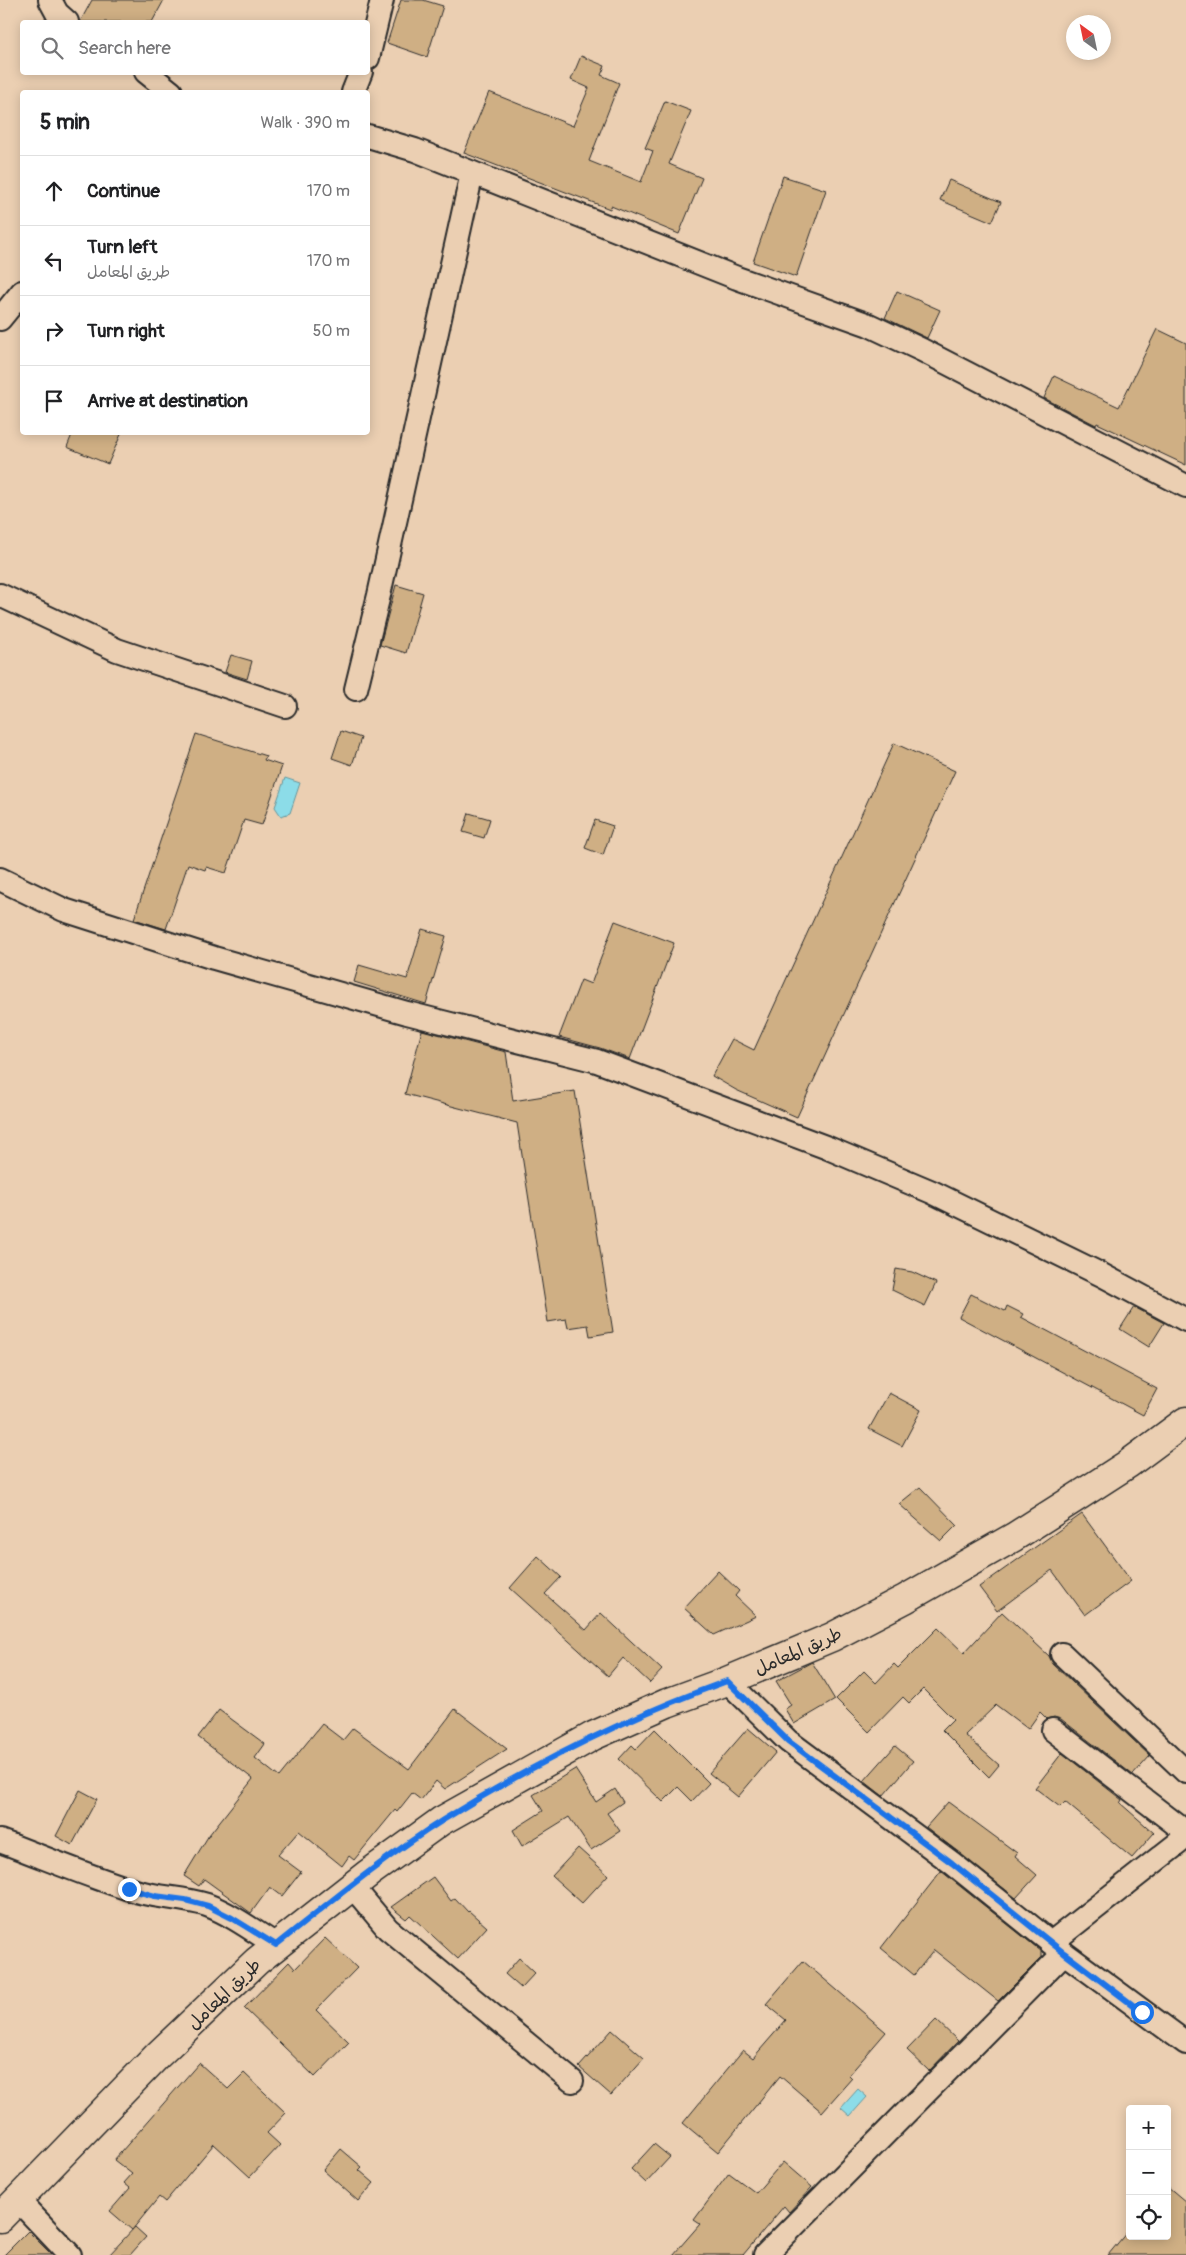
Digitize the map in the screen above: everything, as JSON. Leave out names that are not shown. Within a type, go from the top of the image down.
[{"type":"main road","name":"طريق المعامل","points":[[9,2209],[158,2055],[276,1945],[352,1886],[441,1821],[510,1781],[601,1733],[666,1703],[727,1681],[832,1638],[980,1556],[1128,1464],[1186,1420]]},
{"type":"street","points":[[50,0],[57,13],[66,20]]},
{"type":"street","points":[[370,50],[382,0]]},
{"type":"street","points":[[150,75],[169,90]]},
{"type":"street","points":[[354,90],[360,75]]},
{"type":"street","points":[[370,137],[415,150],[736,278],[869,325],[922,350],[1186,486]]},
{"type":"street","points":[[356,689],[379,595],[472,172]]},
{"type":"street","points":[[0,319],[20,294]]},
{"type":"street","points":[[0,595],[117,650],[285,706]]},
{"type":"street","points":[[0,879],[64,910],[214,958],[407,1013],[605,1065],[828,1148],[932,1192],[1102,1274],[1186,1320]]},
{"type":"street","points":[[1062,1654],[1186,1772]]},
{"type":"street","points":[[727,1681],[788,1741],[952,1863],[1057,1948],[1186,2043]]},
{"type":"street","points":[[1053,1730],[1186,1832]]},
{"type":"street","points":[[766,2255],[1057,1948],[1186,1837]]},
{"type":"street","points":[[0,1841],[129,1889],[208,1906],[232,1918],[276,1945]]},
{"type":"street","points":[[352,1886],[388,1929],[572,2081]]},
{"type":"street","points":[[9,2209],[70,2255]]},
{"type":"water","points":[[285,778],[300,783],[290,813],[281,816],[275,807]]},
{"type":"water","points":[[858,2089],[867,2097],[850,2116],[841,2108]]},
{"type":"building","points":[[92,0],[164,0],[153,20],[81,20]]},
{"type":"building","points":[[401,0],[423,0],[443,6],[427,57],[387,43]]},
{"type":"building","points":[[581,56],[605,66],[601,75],[619,83],[589,161],[641,182],[653,151],[645,148],[665,101],[691,111],[669,164],[702,178],[679,234],[611,206],[610,209],[464,153],[489,92],[573,126],[589,88],[571,80]]},
{"type":"building","points":[[783,176],[826,190],[796,277],[753,262]]},
{"type":"building","points":[[949,180],[1001,202],[992,222],[940,200]]},
{"type":"building","points":[[897,291],[940,310],[927,338],[885,318]]},
{"type":"building","points":[[1157,329],[1186,343],[1186,465],[1097,423],[1096,425],[1044,398],[1054,376],[1119,407]]},
{"type":"building","points":[[72,435],[121,435],[108,464],[67,447]]},
{"type":"building","points":[[396,585],[423,593],[406,653],[380,645]]},
{"type":"building","points":[[231,655],[252,661],[247,679],[225,672]]},
{"type":"building","points":[[341,731],[361,738],[352,765],[332,758]]},
{"type":"building","points":[[196,734],[266,756],[264,760],[282,766],[262,825],[244,820],[226,873],[206,867],[205,870],[188,864],[166,929],[134,919]]},
{"type":"building","points":[[894,743],[955,771],[797,1117],[736,1090],[712,1076],[732,1039],[754,1050]]},
{"type":"building","points":[[469,813],[490,819],[484,838],[463,832]]},
{"type":"building","points":[[595,820],[613,826],[603,855],[585,848]]},
{"type":"building","points":[[615,921],[674,943],[630,1059],[600,1048],[559,1037],[581,980],[591,984]]},
{"type":"building","points":[[422,929],[446,936],[426,1004],[354,982],[359,965],[407,979]]},
{"type":"building","points":[[422,1030],[506,1052],[513,1101],[575,1091],[613,1332],[590,1336],[588,1325],[568,1328],[566,1319],[548,1322],[517,1123],[405,1094]]},
{"type":"building","points":[[896,1269],[912,1272],[936,1283],[925,1306],[892,1290]]},
{"type":"building","points":[[971,1294],[1005,1311],[1007,1306],[1023,1314],[1021,1317],[1157,1389],[1143,1415],[959,1317]]},
{"type":"building","points":[[1134,1307],[1164,1323],[1149,1347],[1120,1329]]},
{"type":"building","points":[[889,1393],[921,1410],[902,1446],[869,1429]]},
{"type":"building","points":[[920,1487],[957,1525],[941,1541],[899,1504]]},
{"type":"building","points":[[1082,1514],[1131,1581],[1085,1615],[1052,1570],[997,1611],[979,1587]]},
{"type":"building","points":[[538,1556],[561,1577],[545,1594],[586,1630],[601,1613],[662,1670],[650,1683],[623,1658],[608,1676],[510,1588]]},
{"type":"building","points":[[718,1571],[739,1591],[735,1596],[756,1616],[714,1635],[684,1608]]},
{"type":"building","points":[[1002,1612],[1049,1656],[1053,1664],[1150,1756],[1133,1775],[1061,1719],[1054,1717],[1047,1719],[1040,1712],[1028,1729],[996,1705],[965,1735],[999,1765],[989,1777],[942,1730],[953,1719],[923,1689],[909,1703],[903,1697],[869,1732],[836,1699],[864,1671],[876,1683],[894,1664],[898,1668],[938,1628],[964,1653]]},
{"type":"building","points":[[812,1662],[835,1700],[794,1724],[785,1709],[791,1705],[776,1681]]},
{"type":"building","points":[[455,1709],[507,1749],[445,1789],[436,1781],[421,1800],[412,1793],[397,1812],[395,1810],[354,1860],[349,1856],[342,1866],[299,1831],[278,1855],[301,1872],[282,1896],[270,1887],[251,1913],[204,1879],[199,1886],[184,1876],[209,1835],[253,1779],[198,1737],[219,1710],[265,1744],[255,1758],[279,1777],[322,1724],[343,1740],[353,1728],[409,1769]]},
{"type":"building","points":[[748,1728],[776,1752],[738,1797],[709,1773]]},
{"type":"building","points":[[655,1729],[709,1783],[692,1801],[678,1787],[663,1802],[619,1759],[632,1745],[636,1749]]},
{"type":"building","points":[[895,1746],[913,1761],[883,1796],[864,1781]]},
{"type":"building","points":[[1062,1753],[1122,1800],[1120,1803],[1154,1833],[1132,1858],[1065,1802],[1060,1807],[1035,1788]]},
{"type":"building","points":[[575,1769],[596,1802],[615,1789],[623,1802],[607,1813],[620,1831],[591,1850],[569,1817],[522,1846],[513,1830],[543,1811],[533,1795]]},
{"type":"building","points":[[80,1790],[97,1799],[72,1845],[56,1836]]},
{"type":"building","points":[[948,1802],[1017,1853],[1015,1856],[1037,1875],[1016,1898],[926,1827]]},
{"type":"building","points":[[578,1848],[608,1875],[582,1903],[552,1876]]},
{"type":"building","points":[[941,1871],[1041,1951],[1041,1958],[998,2001],[934,1950],[914,1975],[881,1948]]},
{"type":"building","points":[[433,1877],[451,1901],[455,1898],[468,1912],[487,1927],[458,1959],[410,1915],[406,1919],[391,1907]]},
{"type":"building","points":[[325,1938],[357,1968],[316,2010],[349,2042],[315,2077],[244,2008],[289,1962],[295,1969]]},
{"type":"building","points":[[519,1958],[535,1973],[521,1988],[505,1974]]},
{"type":"building","points":[[803,1961],[886,2032],[849,2075],[852,2078],[822,2112],[780,2076],[718,2152],[683,2123],[743,2050],[753,2058],[786,2020],[766,2004]]},
{"type":"building","points":[[936,2020],[958,2041],[929,2071],[907,2050]]},
{"type":"building","points":[[612,2030],[644,2058],[611,2095],[579,2067]]},
{"type":"building","points":[[199,2063],[228,2089],[244,2073],[286,2113],[267,2133],[280,2145],[250,2177],[214,2144],[165,2202],[159,2197],[132,2230],[110,2211],[130,2188],[124,2183],[132,2174],[114,2160]]},
{"type":"building","points":[[654,2144],[670,2157],[646,2183],[631,2169]]},
{"type":"building","points":[[341,2149],[362,2167],[359,2170],[374,2183],[358,2201],[323,2170]]},
{"type":"building","points":[[783,2162],[812,2187],[789,2212],[784,2206],[743,2255],[673,2255],[700,2224],[694,2220],[729,2173],[756,2193]]},
{"type":"building","points":[[1171,2189],[1186,2202],[1186,2255],[1108,2255],[1126,2233],[1126,2240],[1171,2240]]},
{"type":"building","points":[[135,2227],[146,2237],[130,2255],[109,2255]]},
{"type":"building","points":[[28,2231],[52,2255],[4,2255]]},
{"type":"route","points":[[129,1889],[208,1906],[232,1918],[276,1945],[369,1873],[441,1821],[593,1736],[666,1703],[727,1681],[788,1741],[952,1863],[1064,1953],[1142,2012]]}]
